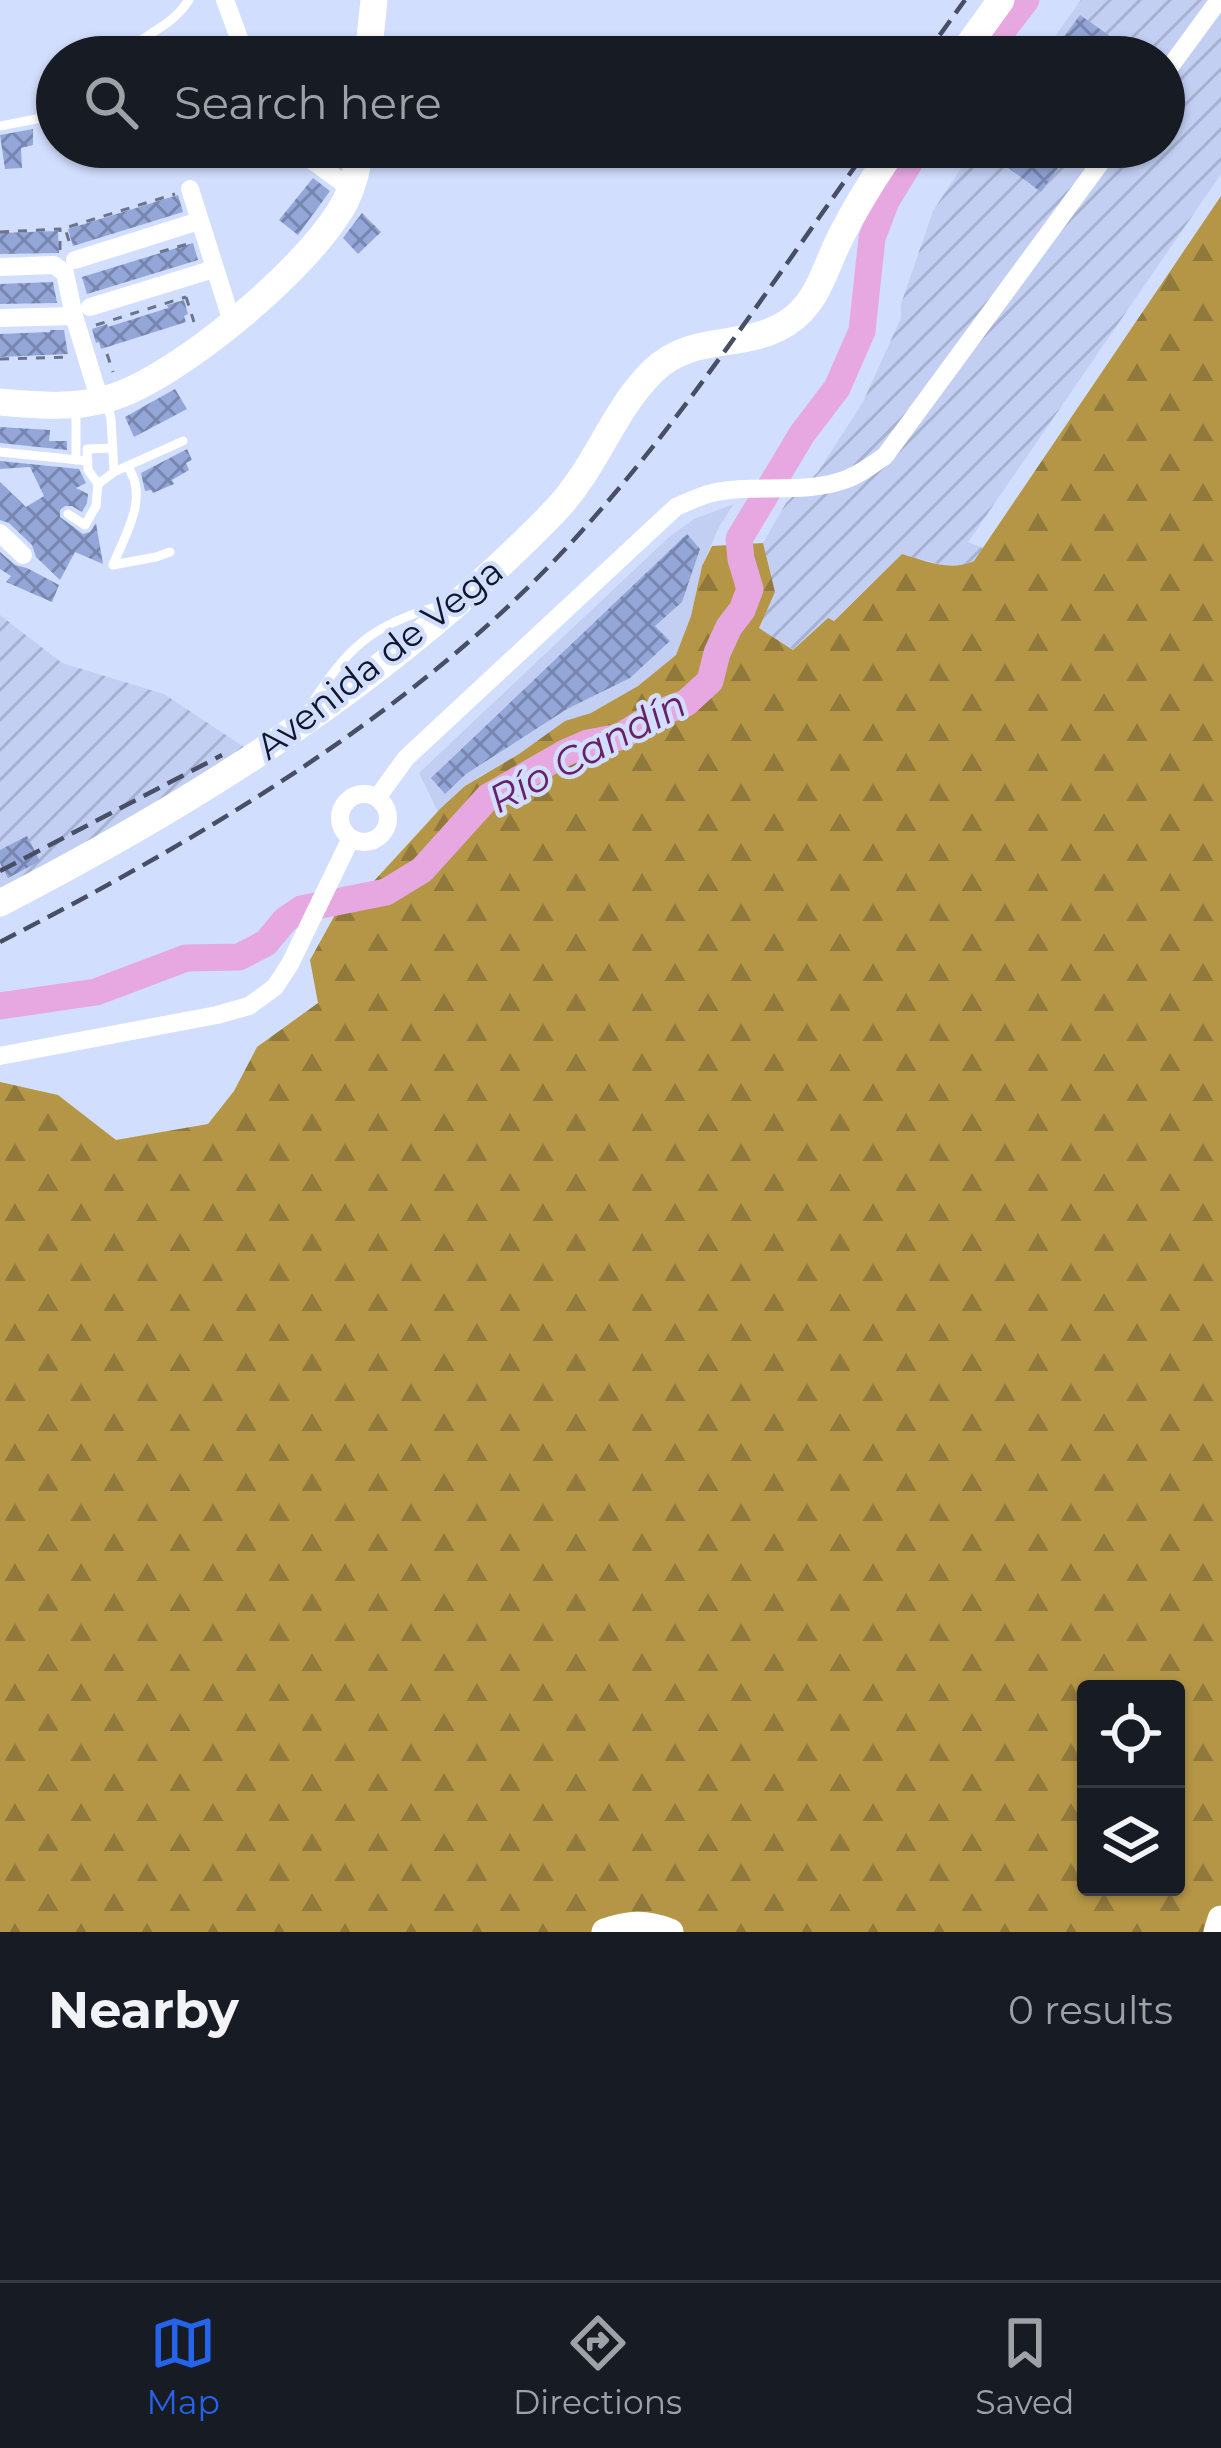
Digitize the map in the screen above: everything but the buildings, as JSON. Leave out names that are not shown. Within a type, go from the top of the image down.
[{"type":"street","points":[[224,0],[238,36]]},
{"type":"street","points":[[370,36],[374,0]]},
{"type":"street","points":[[975,36],[1001,0]]},
{"type":"street","points":[[1185,46],[1219,0]]},
{"type":"street","points":[[322,168],[350,189]]},
{"type":"street","points":[[0,402],[47,406],[134,390],[164,373],[282,280],[332,223],[355,168]]},
{"type":"street","name":"Avenida de Vega","points":[[0,903],[148,824],[235,771],[378,669],[534,532],[583,479],[649,374],[668,358],[697,345],[740,340],[783,326],[800,313],[814,296],[840,239],[882,168]]},
{"type":"street","points":[[377,798],[406,758],[676,508],[725,491],[840,482],[885,456],[1097,168]]},
{"type":"street","points":[[190,189],[232,322]]},
{"type":"street","points":[[0,268],[63,264],[199,228]]},
{"type":"street","points":[[63,264],[84,317],[97,396]]},
{"type":"street","points":[[0,318],[84,317],[214,269]]},
{"type":"street","points":[[0,533],[23,555],[0,544]]},
{"type":"street","points":[[356,796],[377,798],[388,819],[381,835],[367,842],[351,838],[341,826],[344,805],[356,796]]},
{"type":"street","points":[[0,1056],[249,1006],[275,987],[351,838]]},
{"type":"street","points":[[1217,1932],[1221,1919]]},
{"type":"street","points":[[605,1932],[637,1924],[670,1932]]},
{"type":"lane","points":[[146,36],[178,16],[189,0]]},
{"type":"lane","points":[[0,126],[36,119]]},
{"type":"lane","points":[[97,396],[114,472]]},
{"type":"lane","points":[[68,514],[86,525],[96,506],[98,484],[82,461],[97,396]]},
{"type":"lane","points":[[98,484],[183,441]]},
{"type":"lane","points":[[82,461],[87,449],[112,448]]},
{"type":"lane","points":[[0,452],[82,461]]},
{"type":"lane","points":[[127,466],[137,488],[134,512],[112,565],[170,551]]},
{"type":"path","points":[[63,264],[65,228],[183,192],[199,228],[163,251]]},
{"type":"path","points":[[0,232],[60,229],[63,264]]},
{"type":"path","points":[[84,317],[186,297],[195,323]]},
{"type":"path","points":[[97,396],[114,376],[107,354]]},
{"type":"path","points":[[0,359],[74,357]]},
{"type":"shaded area","points":[[1081,0],[1221,0],[1221,174],[968,542],[983,548],[974,561],[949,567],[902,554],[833,621],[827,619],[794,650],[759,628],[774,592],[763,543],[786,503],[818,472],[863,402],[901,318],[901,304],[933,211],[961,168],[1185,168],[1185,36],[1055,36]]},
{"type":"shaded area","points":[[734,504],[702,566],[676,655],[638,686],[565,722],[477,778],[438,812],[419,773],[669,537],[694,519]]},
{"type":"shaded area","points":[[0,615],[62,663],[164,694],[250,751],[0,893]]},
{"type":"green space","points":[[1221,196],[1221,1932],[0,1932],[0,1082],[58,1095],[116,1140],[208,1124],[234,1091],[257,1047],[318,1003],[310,960],[336,913],[374,881],[465,786],[565,721],[591,713],[638,686],[676,655],[712,546],[763,543],[775,592],[759,628],[793,650],[828,618],[834,621],[902,554],[947,565],[974,561]]},
{"type":"waterway","name":"Río Candín","points":[[998,36],[1026,0]]},
{"type":"waterway","name":"Río Candín","points":[[0,1006],[96,992],[186,958],[239,957],[266,943],[301,909],[386,892],[422,870],[488,797],[565,753],[620,737],[656,714],[686,703],[710,681],[717,653],[750,589],[739,539],[802,434],[837,388],[862,331],[872,238],[886,201],[906,168]]},
{"type":"railway","points":[[939,36],[965,0]]},
{"type":"railway","points":[[0,942],[147,863],[293,774],[431,674],[495,619],[554,561],[639,464],[854,168]]},
{"type":"railway","points":[[0,871],[222,755]]}]
